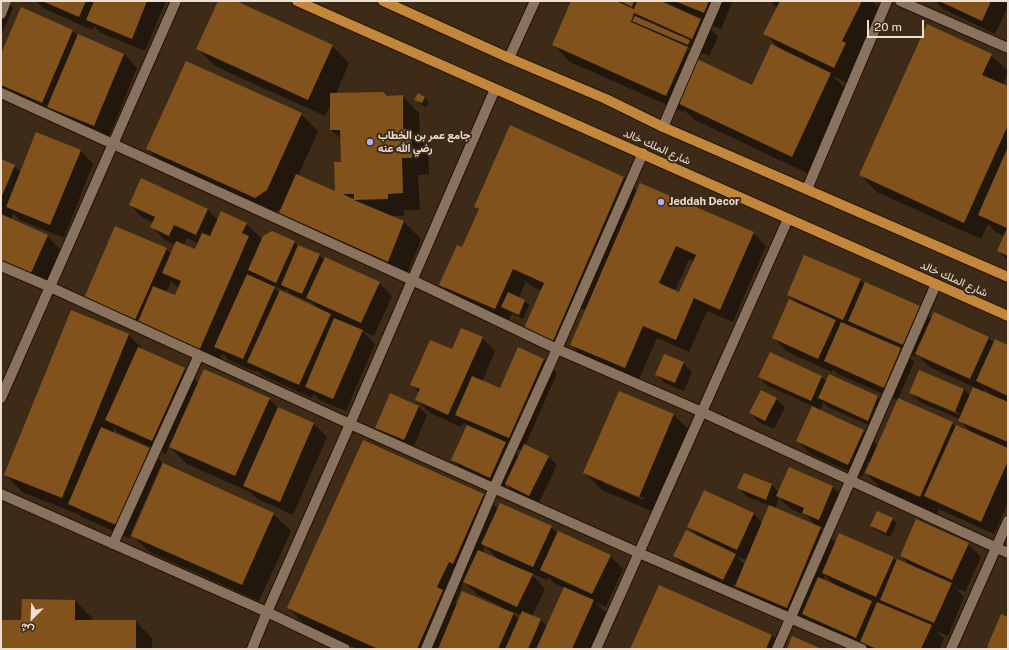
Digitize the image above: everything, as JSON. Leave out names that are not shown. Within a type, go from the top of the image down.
[{"type":"main road","name":"شارع الملك خالد","points":[[297,1],[1008,316]]},
{"type":"main road","name":"شارع الملك خالد","points":[[383,1],[509,58],[606,99],[663,127],[1008,277]]},
{"type":"street","points":[[1,14],[6,1]]},
{"type":"street","points":[[1,398],[176,1]]},
{"type":"street","points":[[509,58],[535,1]]},
{"type":"street","points":[[663,127],[717,1]]},
{"type":"street","points":[[807,189],[887,1]]},
{"type":"street","points":[[900,1],[1008,48]]},
{"type":"street","points":[[252,649],[266,612],[350,424],[495,89]]},
{"type":"street","points":[[1,93],[114,143],[412,280],[557,349],[702,412],[1008,552]]},
{"type":"street","points":[[426,649],[494,488],[643,153]]},
{"type":"street","points":[[596,649],[788,219]]},
{"type":"street","points":[[1,266],[350,424],[862,649]]},
{"type":"street","points":[[777,649],[936,284]]},
{"type":"street","points":[[113,544],[199,355]]},
{"type":"street","points":[[1,494],[266,612],[345,649]]},
{"type":"street","points":[[951,649],[1008,521]]},
{"type":"building","points":[[42,1],[86,1],[79,17]]},
{"type":"building","points":[[94,1],[147,1],[132,39],[86,20]]},
{"type":"building","points":[[218,1],[236,1],[333,45],[308,100],[196,49]]},
{"type":"building","points":[[571,1],[616,1],[634,9],[637,1],[661,1],[701,19],[692,39],[634,13],[631,22],[688,47],[666,96],[552,45]]},
{"type":"building","points":[[620,1],[634,1],[632,7]]},
{"type":"building","points":[[675,1],[709,1],[704,13]]},
{"type":"building","points":[[780,1],[862,1],[842,41],[846,43],[834,68],[763,34]]},
{"type":"building","points":[[939,1],[991,1],[982,21]]},
{"type":"building","points":[[21,7],[73,30],[42,103],[1,85],[1,54]]},
{"type":"building","points":[[635,16],[690,40],[688,45],[632,21]]},
{"type":"building","points":[[927,24],[992,54],[982,75],[1008,86],[1008,125],[964,223],[859,175]]},
{"type":"building","points":[[78,34],[124,54],[94,126],[47,107]]},
{"type":"building","points":[[771,44],[831,73],[792,157],[677,103],[697,59],[752,85]]},
{"type":"building","points":[[186,61],[302,113],[267,190],[255,198],[146,149]]},
{"type":"building","points":[[383,92],[387,96],[403,95],[403,129],[411,129],[412,158],[402,158],[403,193],[388,194],[388,199],[354,200],[404,221],[388,262],[279,213],[296,174],[335,191],[334,162],[341,162],[340,130],[330,130],[330,93]],"holes":[[[343,194],[354,194],[354,199]]]},
{"type":"building","points":[[418,93],[425,97],[422,103],[414,100]]},
{"type":"building","points":[[510,125],[624,177],[553,341],[524,328],[544,283],[513,269],[495,309],[439,285],[457,245],[462,247],[479,209],[474,207]]},
{"type":"building","points":[[36,132],[81,150],[50,225],[6,207]]},
{"type":"building","points":[[1008,147],[1008,256],[997,251],[1007,228],[978,215]]},
{"type":"building","points":[[1,159],[15,165],[1,198]]},
{"type":"building","points":[[141,178],[208,209],[196,235],[174,225],[169,236],[150,227],[155,217],[129,205]]},
{"type":"building","points":[[640,183],[754,232],[720,310],[694,298],[676,340],[643,326],[625,368],[570,345]],"holes":[[[676,246],[696,255],[679,292],[659,283]]]},
{"type":"building","points":[[221,211],[247,223],[242,233],[249,236],[199,351],[137,324],[153,286],[175,295],[181,281],[162,273],[176,241],[195,249],[202,233],[210,236]]},
{"type":"building","points":[[1,214],[48,235],[30,275],[1,262]]},
{"type":"building","points":[[115,226],[167,248],[135,320],[84,298]]},
{"type":"building","points":[[272,231],[295,241],[276,283],[248,270],[263,236]]},
{"type":"building","points":[[298,245],[320,254],[302,294],[281,285]]},
{"type":"building","points":[[804,255],[861,279],[843,320],[787,295]]},
{"type":"building","points":[[325,257],[380,282],[361,323],[306,298]]},
{"type":"building","points":[[247,274],[275,287],[243,359],[214,347]]},
{"type":"building","points":[[865,282],[920,306],[903,345],[848,321]]},
{"type":"building","points":[[280,290],[331,314],[299,385],[247,362]]},
{"type":"building","points":[[508,292],[525,300],[519,315],[501,307]]},
{"type":"building","points":[[789,299],[836,320],[818,359],[772,338]]},
{"type":"building","points":[[71,310],[129,334],[62,498],[4,475]]},
{"type":"building","points":[[934,312],[989,337],[970,379],[915,354]]},
{"type":"building","points":[[334,318],[363,330],[333,399],[305,387]]},
{"type":"building","points":[[841,322],[901,348],[884,388],[824,361]]},
{"type":"building","points":[[461,328],[483,337],[448,415],[415,400],[420,389],[410,385],[430,340],[452,349]]},
{"type":"building","points":[[995,339],[1008,345],[1008,396],[976,381]]},
{"type":"building","points":[[138,347],[185,368],[152,441],[105,420]]},
{"type":"building","points":[[518,347],[544,359],[509,438],[455,415],[472,376],[500,388]]},
{"type":"building","points":[[770,352],[822,376],[811,401],[758,377]]},
{"type":"building","points":[[664,354],[684,362],[675,383],[655,375]]},
{"type":"building","points":[[204,369],[270,398],[235,476],[169,447]]},
{"type":"building","points":[[919,370],[964,389],[955,412],[909,393]]},
{"type":"building","points":[[829,374],[878,396],[868,421],[818,398]]},
{"type":"building","points":[[973,387],[1008,402],[1008,442],[958,421]]},
{"type":"building","points":[[761,390],[777,398],[765,421],[749,413]]},
{"type":"building","points":[[619,391],[674,414],[639,497],[583,473]]},
{"type":"building","points":[[390,393],[419,406],[404,440],[375,428]]},
{"type":"building","points":[[898,398],[953,422],[920,497],[865,473]]},
{"type":"building","points":[[812,406],[864,430],[848,465],[796,441]]},
{"type":"building","points":[[278,407],[314,423],[280,502],[243,486]]},
{"type":"building","points":[[467,425],[506,442],[490,478],[451,460]]},
{"type":"building","points":[[956,425],[1008,448],[1008,461],[981,522],[924,496]]},
{"type":"building","points":[[101,427],[150,448],[116,525],[68,504]]},
{"type":"building","points":[[363,440],[484,494],[453,564],[449,562],[437,587],[443,590],[417,649],[378,649],[287,608]]},
{"type":"building","points":[[524,444],[549,456],[529,496],[505,484]]},
{"type":"building","points":[[163,463],[274,513],[242,585],[131,536]]},
{"type":"building","points":[[789,467],[833,486],[819,520],[802,513],[804,508],[776,496]]},
{"type":"building","points":[[744,473],[772,484],[766,500],[737,488]]},
{"type":"building","points":[[704,490],[754,513],[737,550],[687,527]]},
{"type":"building","points":[[500,503],[552,526],[533,567],[481,544]]},
{"type":"building","points":[[769,505],[821,527],[787,608],[735,586]]},
{"type":"building","points":[[877,511],[893,518],[886,533],[870,526]]},
{"type":"building","points":[[916,519],[969,543],[952,580],[900,556]]},
{"type":"building","points":[[686,530],[736,554],[723,580],[673,556]]},
{"type":"building","points":[[558,531],[611,555],[592,594],[540,570]]},
{"type":"building","points":[[839,533],[894,557],[876,597],[822,573]]},
{"type":"building","points":[[478,550],[533,574],[517,607],[463,582]]},
{"type":"building","points":[[897,559],[952,583],[934,623],[880,600]]},
{"type":"building","points":[[818,577],[872,601],[856,638],[802,614]]},
{"type":"building","points":[[659,585],[772,635],[766,649],[630,649]]},
{"type":"building","points":[[564,587],[594,600],[572,649],[536,649]]},
{"type":"building","points":[[462,591],[514,613],[498,649],[438,649]]},
{"type":"building","points":[[22,599],[75,600],[75,620],[136,620],[136,649],[1,649],[1,620],[21,620]]},
{"type":"building","points":[[877,602],[932,625],[921,649],[877,649],[860,642]]},
{"type":"building","points":[[522,611],[541,619],[528,649],[505,649]]},
{"type":"building","points":[[1001,614],[1008,617],[1008,649],[991,649],[987,647]]},
{"type":"building","points":[[792,636],[822,649],[787,649]]},
{"type":"place","name":"جامع عمر بن الخطاب رضي الله عنه","points":[[370,142]]},
{"type":"place","name":"Jeddah Decor","points":[[661,202]]}]
